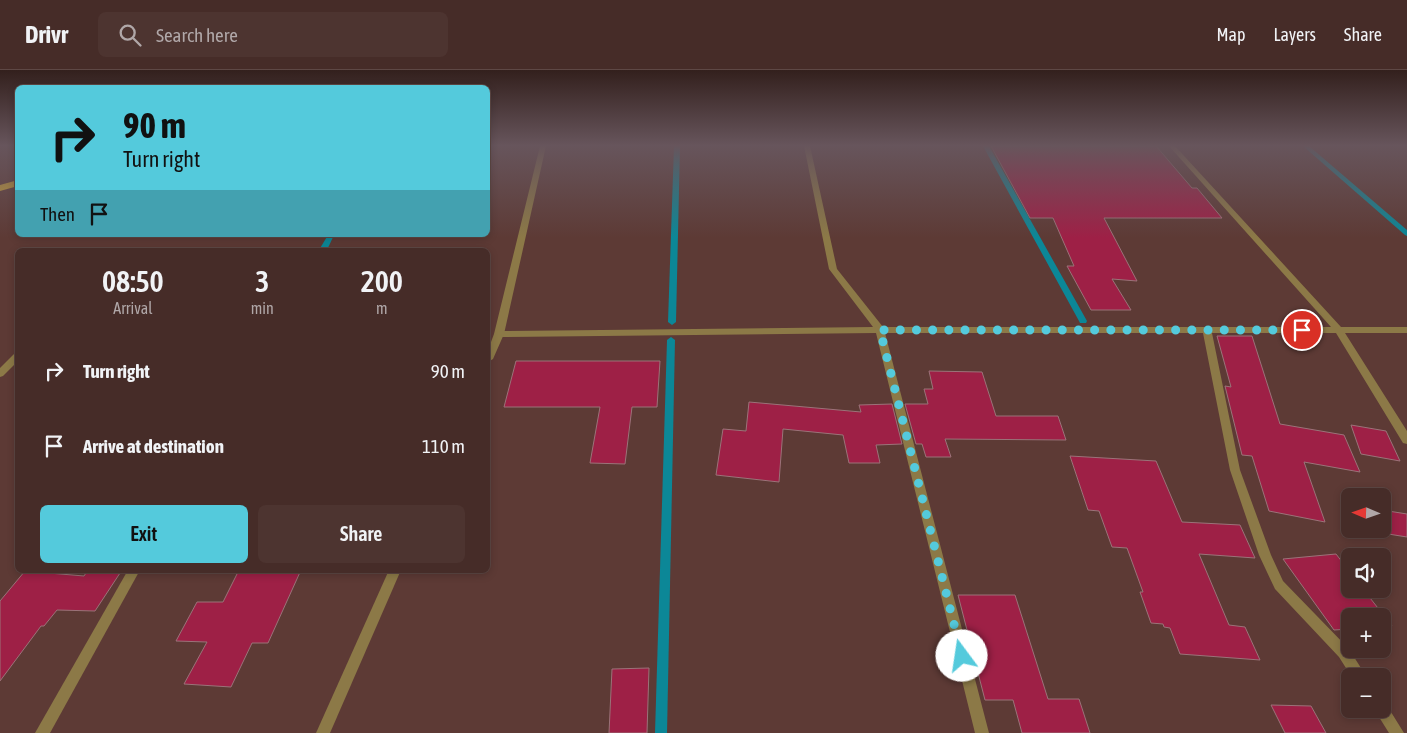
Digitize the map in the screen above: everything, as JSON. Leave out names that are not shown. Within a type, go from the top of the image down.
[{"type":"main road","points":[[0,188],[15,184]]},
{"type":"street","points":[[490,352],[535,177]]},
{"type":"street","points":[[814,177],[834,269],[880,330],[982,733]]},
{"type":"street","points":[[1200,177],[1339,330],[1407,440]]},
{"type":"street","points":[[495,336],[880,330],[1407,330]]},
{"type":"street","points":[[1207,330],[1235,470],[1265,555],[1279,585],[1344,653],[1354,668]]},
{"type":"street","points":[[0,374],[15,358]]},
{"type":"street","points":[[42,733],[132,573]]},
{"type":"street","points":[[323,733],[394,573]]},
{"type":"street","points":[[1387,718],[1397,733]]},
{"type":"building","points":[[1008,177],[1183,177],[1192,188],[1197,188],[1222,218],[1104,218],[1137,281],[1112,279],[1131,310],[1091,310],[1067,266],[1074,266],[1053,218],[1030,218]]},
{"type":"building","points":[[1217,336],[1252,336],[1280,424],[1344,435],[1360,472],[1304,462],[1325,522],[1269,511],[1252,456],[1242,455],[1225,386],[1231,387]]},
{"type":"building","points":[[516,361],[660,361],[657,407],[632,407],[625,464],[590,463],[600,407],[504,407]]},
{"type":"building","points":[[929,371],[982,372],[996,416],[1058,416],[1066,440],[945,439],[951,457],[926,457],[922,444],[916,444],[905,404],[928,404],[924,389],[933,389]]},
{"type":"building","points":[[749,402],[861,412],[859,405],[892,404],[902,444],[876,445],[880,463],[849,463],[843,435],[783,429],[779,482],[716,475],[723,429],[746,431]]},
{"type":"building","points":[[1351,425],[1386,431],[1400,461],[1361,454]]},
{"type":"building","points":[[1070,456],[1156,461],[1182,522],[1240,525],[1255,558],[1199,554],[1229,625],[1245,627],[1260,660],[1180,654],[1170,628],[1164,627],[1163,624],[1151,623],[1140,592],[1143,592],[1127,548],[1112,547],[1099,511],[1088,510]]},
{"type":"building","points":[[1391,511],[1407,514],[1407,537],[1391,534]]},
{"type":"building","points":[[1336,554],[1341,560],[1341,598],[1370,598],[1378,608],[1341,608],[1341,630],[1334,630],[1283,559]]},
{"type":"building","points":[[23,573],[84,576],[86,573],[120,573],[95,611],[57,610],[44,626],[41,626],[0,681],[0,601]]},
{"type":"building","points":[[238,573],[300,573],[268,643],[252,643],[231,687],[184,684],[207,642],[176,641],[197,602],[223,602]]},
{"type":"building","points":[[958,595],[1015,595],[1048,699],[1079,699],[1090,733],[1022,733],[1013,700],[985,700]]},
{"type":"building","points":[[649,668],[647,733],[609,733],[612,669]]},
{"type":"building","points":[[1271,705],[1311,706],[1326,733],[1285,733]]},
{"type":"waterway","points":[[672,322],[676,177]]},
{"type":"waterway","points":[[1003,177],[1083,321]]},
{"type":"waterway","points":[[1342,177],[1407,234]]},
{"type":"waterway","points":[[324,248],[330,237]]},
{"type":"waterway","points":[[661,733],[671,340]]},
{"type":"route","points":[[962,656],[880,330],[1302,330]]}]
